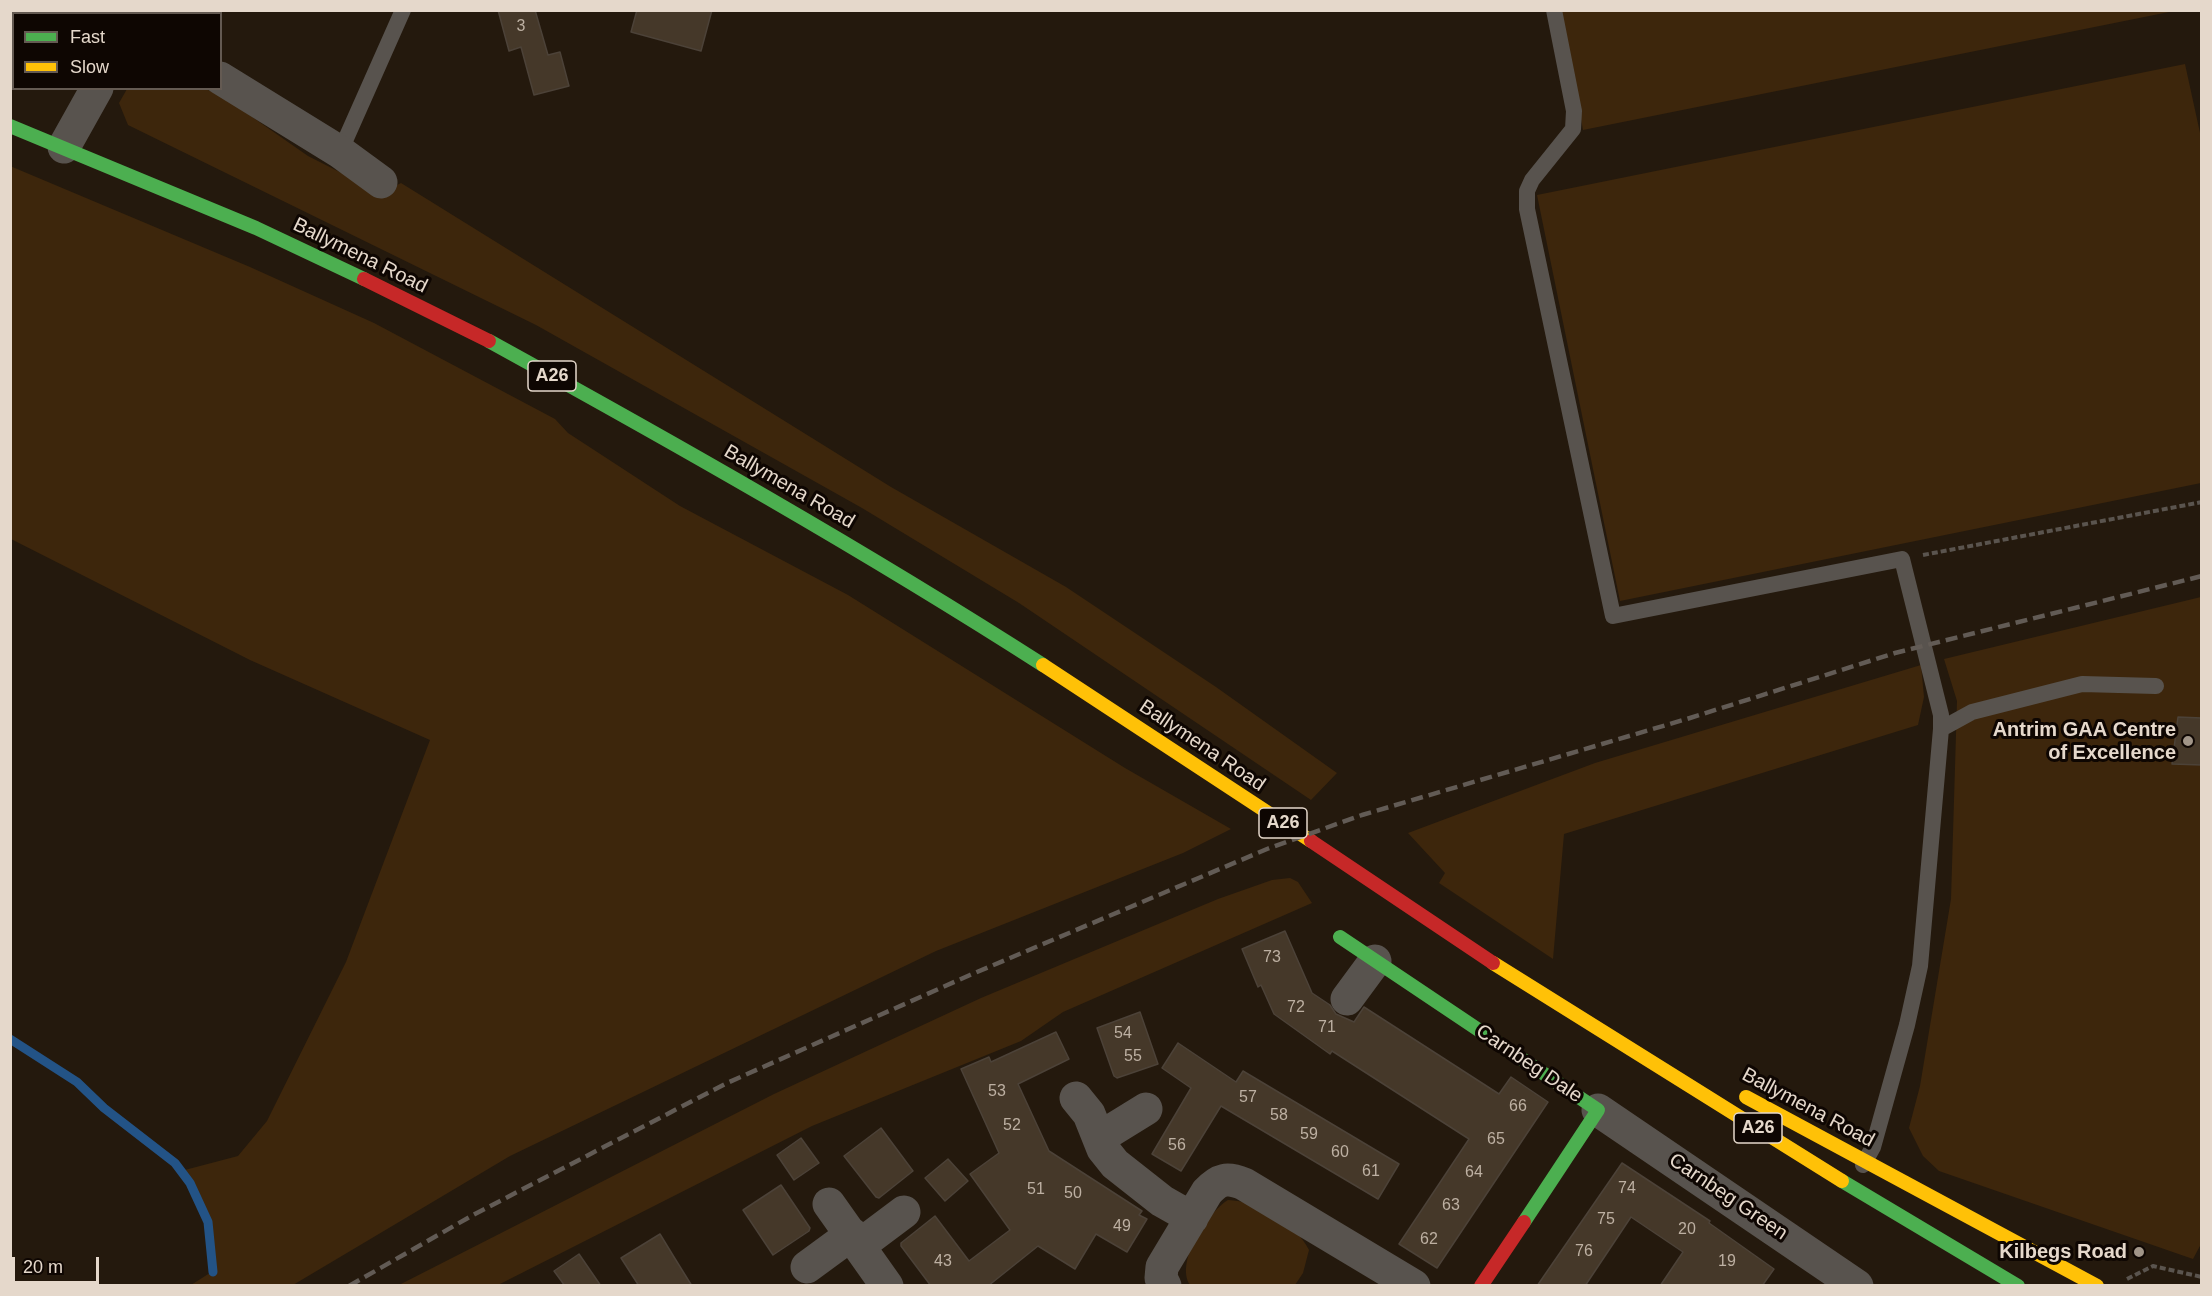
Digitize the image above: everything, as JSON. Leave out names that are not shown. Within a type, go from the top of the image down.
[{"type":"main road","name":"Ballymena Road","points":[[10,126],[256,228],[456,323],[700,458],[912,581],[1137,725],[1501,968],[1850,1185],[2018,1286]]},
{"type":"main road","name":"Carnbeg Dale","points":[[1340,937],[1598,1110],[1481,1286]]},
{"type":"main road","name":"Ballymena Road","points":[[1501,968],[1676,1060]]},
{"type":"main road","name":"Ballymena Road","points":[[1728,1088],[2097,1286]]},
{"type":"street","points":[[222,79],[340,152],[381,182]]},
{"type":"street","points":[[64,147],[96,90]]},
{"type":"street","points":[[1347,999],[1375,961]]},
{"type":"street","points":[[1076,1098],[1089,1114],[1109,1157],[1162,1201],[1192,1218]]},
{"type":"street","points":[[1099,1138],[1146,1108]]},
{"type":"street","name":"Carnbeg Green","points":[[1598,1110],[1857,1286]]},
{"type":"street","points":[[1165,1286],[1161,1278],[1162,1267],[1215,1184],[1225,1179],[1233,1180],[1414,1286]]},
{"type":"street","points":[[830,1204],[887,1286]]},
{"type":"street","points":[[807,1267],[904,1212]]},
{"type":"lane","points":[[340,152],[403,10]]},
{"type":"lane","points":[[1554,10],[1574,111],[1573,129],[1532,180],[1527,191],[1527,209],[1613,616],[1902,559],[1941,715],[1930,882],[1920,966],[1893,1075],[1873,1147],[1850,1185]]},
{"type":"lane","points":[[1941,729],[1972,712],[2082,684],[2156,686]]},
{"type":"path","points":[[1902,559],[2202,502]]},
{"type":"path","points":[[2123,1281],[2153,1266],[2202,1277]]},
{"type":"shaded area","points":[[1561,10],[2174,11],[1583,130]]},
{"type":"shaded area","points":[[2185,64],[2202,142],[2201,483],[1620,601],[1537,195]]},
{"type":"shaded area","points":[[126,90],[208,90],[225,98],[308,156],[381,193],[401,183],[891,487],[1066,587],[1216,687],[1337,773],[1311,800],[1019,603],[862,508],[536,325],[128,125],[119,103]]},
{"type":"shaded area","points":[[10,166],[250,267],[374,323],[555,419],[568,433],[680,506],[848,595],[1125,768],[1231,829],[1183,853],[936,951],[510,1156],[293,1285],[191,1285],[213,1271],[208,1222],[181,1171],[238,1156],[267,1121],[346,962],[430,740],[250,660],[11,539]]},
{"type":"shaded area","points":[[2201,597],[2201,1244],[2193,1259],[1939,1171],[1923,1156],[1909,1128],[1920,1086],[1951,899],[1957,701],[1944,659]]},
{"type":"shaded area","points":[[1921,665],[1924,697],[1918,725],[1564,834],[1553,959],[1439,883],[1445,873],[1408,833],[1595,763]]},
{"type":"shaded area","points":[[1290,878],[1298,882],[1312,903],[1063,1012],[1021,1041],[812,1126],[498,1285],[399,1285],[774,1094],[981,998],[1218,899],[1272,880]]},
{"type":"shaded area","points":[[1228,1200],[1251,1204],[1263,1209],[1285,1223],[1303,1240],[1309,1250],[1303,1273],[1295,1285],[1190,1285],[1186,1275],[1190,1251],[1211,1216]]},
{"type":"building","points":[[498,10],[535,10],[548,55],[560,52],[569,86],[534,95],[521,47],[509,51]]},
{"type":"building","points":[[637,10],[712,10],[701,51],[631,32]]},
{"type":"building","name":"Antrim GAA Centre of Excellence","points":[[2178,717],[2202,718],[2202,765],[2172,764]]},
{"type":"building","points":[[1285,931],[1312,993],[1330,1005],[1336,1014],[1354,1022],[1364,1007],[1499,1094],[1511,1077],[1548,1102],[1437,1268],[1399,1244],[1469,1139],[1332,1051],[1330,1054],[1274,1014],[1261,985],[1258,987],[1242,949]]},
{"type":"building","points":[[1140,1012],[1158,1064],[1117,1078],[1114,1076],[1097,1028]]},
{"type":"building","points":[[1056,1032],[1069,1059],[1018,1084],[1049,1151],[1142,1211],[1139,1215],[1147,1219],[1127,1252],[1096,1234],[1075,1269],[1038,1246],[988,1286],[931,1286],[901,1243],[935,1216],[969,1261],[1010,1230],[970,1174],[999,1153],[961,1069],[989,1057],[991,1062]]},
{"type":"building","points":[[1178,1043],[1236,1082],[1243,1071],[1399,1164],[1378,1199],[1221,1106],[1181,1171],[1152,1154],[1191,1088],[1162,1068]]},
{"type":"building","points":[[881,1128],[913,1171],[879,1198],[844,1156]]},
{"type":"building","points":[[801,1138],[819,1163],[794,1180],[777,1155]]},
{"type":"building","points":[[948,1159],[968,1181],[945,1201],[925,1178]]},
{"type":"building","points":[[1622,1163],[1710,1221],[1709,1223],[1774,1269],[1762,1286],[1660,1286],[1683,1252],[1631,1217],[1585,1286],[1537,1286]]},
{"type":"building","points":[[781,1185],[810,1228],[809,1231],[773,1255],[743,1210]]},
{"type":"building","points":[[660,1234],[692,1286],[639,1286],[621,1258]]},
{"type":"building","points":[[579,1254],[601,1286],[565,1286],[554,1271]]},
{"type":"waterway","points":[[10,1039],[77,1082],[104,1108],[175,1163],[190,1183],[208,1222],[213,1272]]},
{"type":"railway","points":[[349,1286],[473,1215],[727,1083],[970,975],[1267,849],[1362,815],[1690,718],[1895,653],[2202,576]]},
{"type":"traffic: fast","points":[[10,126],[256,228],[364,279]]},
{"type":"traffic: fast","points":[[489,341],[768,498],[1043,665]]},
{"type":"traffic: fast","points":[[1340,937],[1598,1110],[1524,1222]]},
{"type":"traffic: fast","points":[[1842,1181],[2018,1286]]},
{"type":"traffic: slow","points":[[1043,665],[1311,841]]},
{"type":"traffic: slow","points":[[1493,963],[1842,1181]]},
{"type":"traffic: slow","points":[[1746,1097],[2097,1286]]},
{"type":"traffic: jam","points":[[364,279],[489,341]]},
{"type":"traffic: jam","points":[[1311,841],[1493,963]]},
{"type":"traffic: jam","points":[[1481,1286],[1524,1222]]},
{"type":"place","name":"Antrim GAA Centre of Excellence","points":[[2188,741]]},
{"type":"place","name":"Kilbegs Road","points":[[2139,1252]]}]
